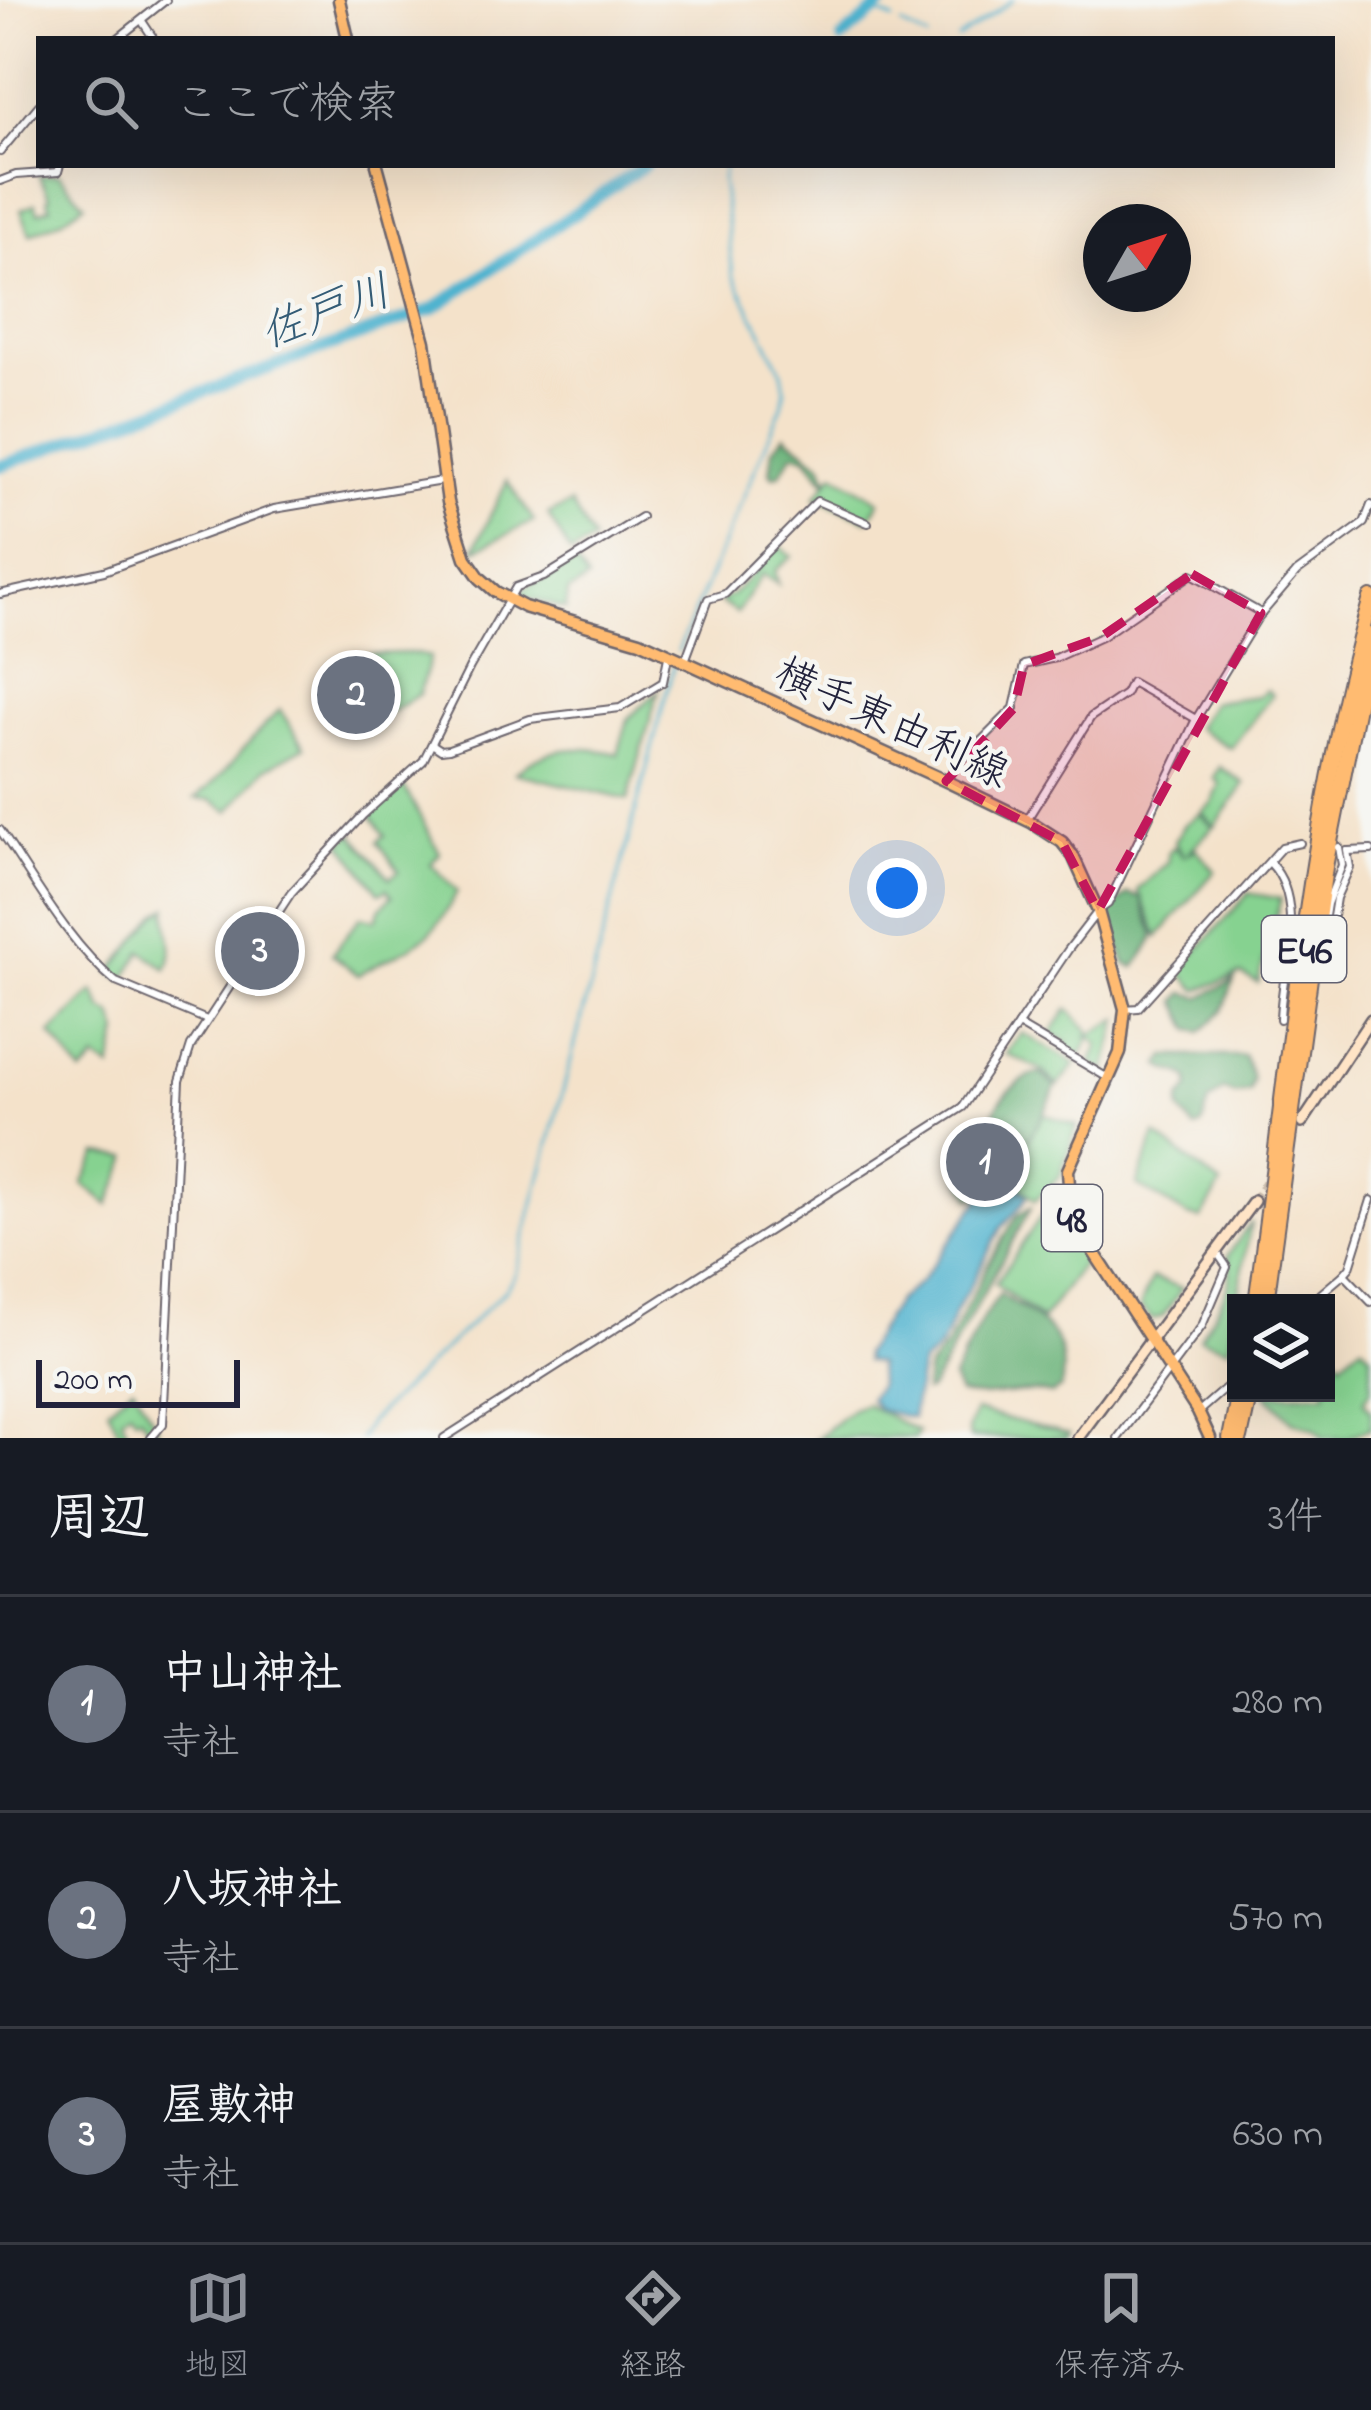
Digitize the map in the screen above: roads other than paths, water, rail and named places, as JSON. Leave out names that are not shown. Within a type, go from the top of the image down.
[{"type":"highway","name":"E46","points":[[1257,1294],[1315,866],[1354,660],[1371,598]]},
{"type":"highway","name":"E46","points":[[1267,1294],[1318,968],[1339,784],[1371,636]]},
{"type":"highway","points":[[1229,1438],[1233,1402]]},
{"type":"highway","points":[[1240,1438],[1248,1402]]},
{"type":"main road","points":[[339,0],[347,36]]},
{"type":"main road","name":"横手東由利線","points":[[377,168],[425,342],[444,480],[466,558],[480,578],[507,599],[669,653],[946,781],[1026,820],[1062,842],[1073,856],[1098,910],[1125,1009],[1123,1044],[1068,1170],[1067,1194],[1080,1234],[1198,1412],[1210,1438]]},
{"type":"main road","points":[[1302,1123],[1371,1018]]},
{"type":"main road","points":[[1078,1438],[1254,1201]]},
{"type":"street","points":[[121,36],[166,0]]},
{"type":"street","points":[[142,21],[152,36]]},
{"type":"street","points":[[0,151],[36,107]]},
{"type":"street","points":[[0,182],[16,175],[58,172],[59,168]]},
{"type":"street","points":[[0,594],[104,572],[274,509],[444,480]]},
{"type":"street","points":[[685,661],[708,599],[725,594],[817,501],[868,524]]},
{"type":"street","points":[[444,1438],[963,1107],[1098,910],[1108,904],[1196,718],[1261,613],[1297,572],[1364,524],[1371,505]]},
{"type":"street","points":[[151,1438],[161,1435],[164,1424],[180,1081],[190,1046],[308,872],[423,761],[516,587],[544,577],[640,517]]},
{"type":"street","points":[[946,781],[1014,708],[1024,665],[1055,658],[1101,638],[1192,574],[1261,613]]},
{"type":"street","points":[[432,744],[449,749],[530,719],[620,708],[663,682],[669,653]]},
{"type":"street","points":[[1026,820],[1090,717],[1125,694],[1131,682],[1196,718]]},
{"type":"street","points":[[0,830],[106,975],[207,1020]]},
{"type":"street","points":[[1125,1009],[1138,1008],[1282,847],[1300,843]]},
{"type":"street","points":[[1318,968],[1327,904],[1342,865],[1339,847],[1371,850]]},
{"type":"street","points":[[1318,968],[1336,898],[1350,867],[1348,851]]},
{"type":"street","points":[[1271,864],[1282,877],[1290,908],[1280,1019]]},
{"type":"street","points":[[1018,1025],[1108,1078]]},
{"type":"street","points":[[1321,1294],[1350,1267],[1371,1201]]},
{"type":"street","points":[[1118,1438],[1202,1326],[1227,1267],[1218,1254]]},
{"type":"street","points":[[1344,1274],[1371,1302]]},
{"type":"street","points":[[1198,1412],[1227,1393]]},
{"type":"water","points":[[1000,1172],[1027,1195],[1025,1200],[1001,1229],[942,1343],[921,1364],[912,1418],[879,1410],[869,1398],[878,1386],[877,1364],[865,1361],[864,1353],[897,1301],[920,1282]]},
{"type":"waterway","points":[[846,36],[888,0]]},
{"type":"waterway","points":[[962,36],[1013,0]]},
{"type":"waterway","points":[[876,12],[893,20]]},
{"type":"waterway","points":[[902,25],[922,36]]},
{"type":"waterway","name":"佐戸川","points":[[0,466],[433,309],[641,168]]},
{"type":"waterway","points":[[678,651],[782,406],[785,389],[782,372],[733,275],[724,168]]},
{"type":"waterway","points":[[360,1438],[369,1422],[515,1275],[675,660]]},
{"type":"tunnel","points":[[1254,1201],[1270,1175]]},
{"type":"place","name":"八坂神社","points":[[356,695]]},
{"type":"place","name":"屋敷神","points":[[260,951]]},
{"type":"place","name":"中山神社","points":[[985,1162]]}]
